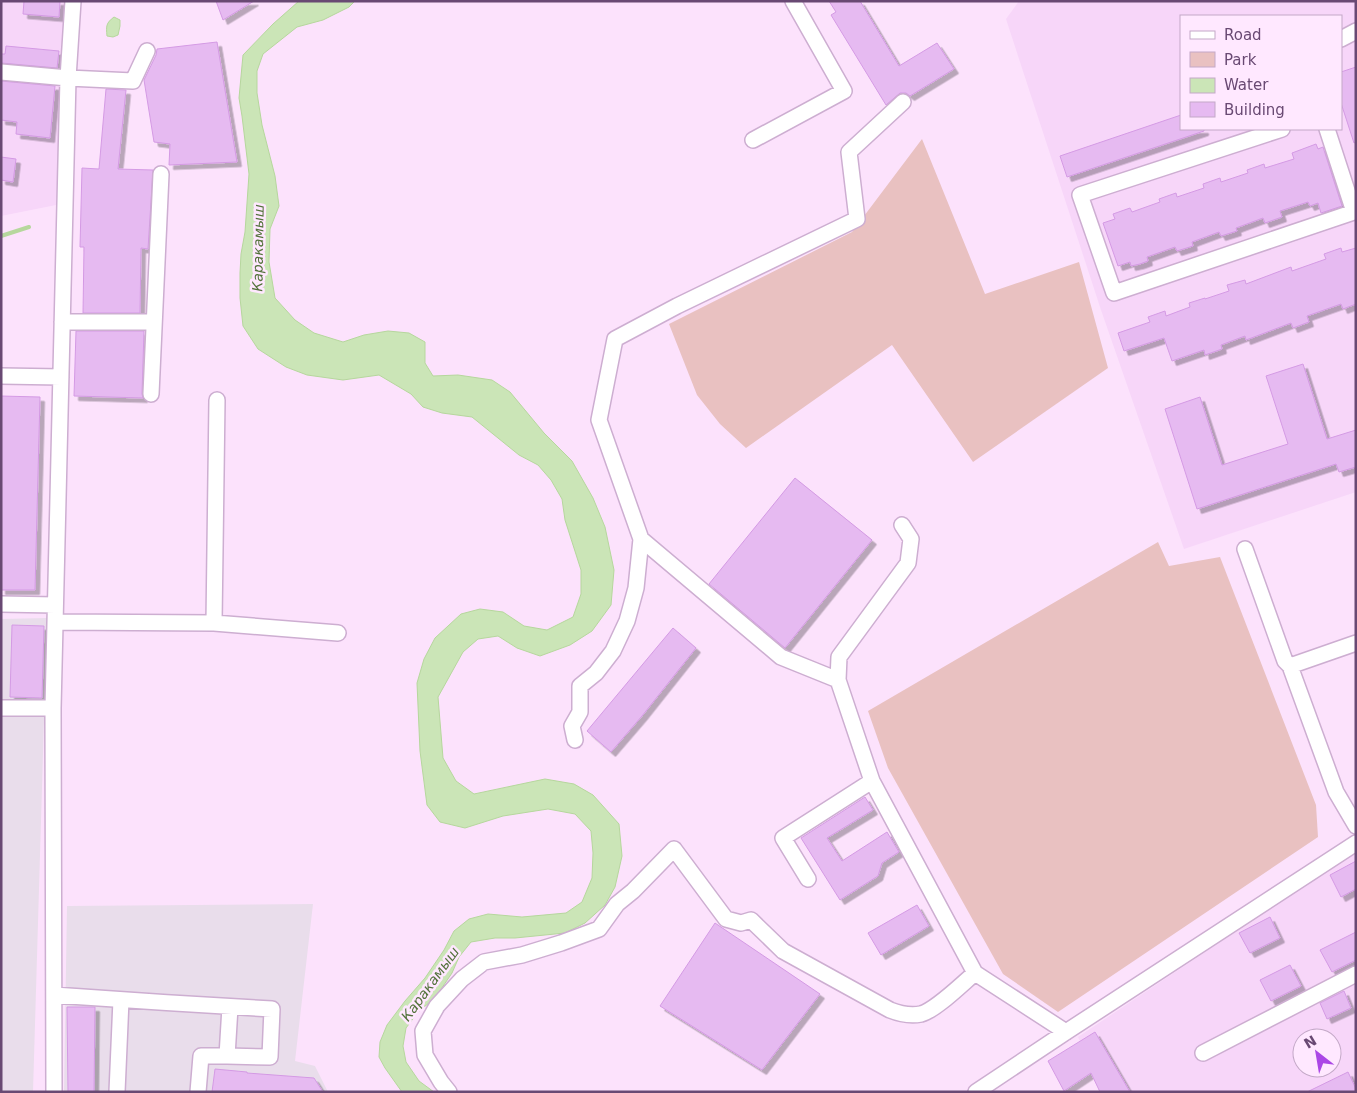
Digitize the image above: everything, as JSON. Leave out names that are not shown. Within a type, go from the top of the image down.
[{"type":"street","points":[[54,1092],[53,708],[68,78],[73,1]]},
{"type":"street","points":[[753,140],[844,91],[793,1]]},
{"type":"street","points":[[1342,38],[1356,31]]},
{"type":"street","points":[[1,72],[133,81],[147,51]]},
{"type":"street","points":[[575,740],[572,726],[580,712],[580,686],[596,673],[613,651],[627,621],[636,588],[641,539],[598,420],[615,339],[677,306],[857,219],[849,152],[903,102]]},
{"type":"street","points":[[1279,130],[1080,195],[1114,293],[1354,212],[1327,130]]},
{"type":"street","points":[[151,394],[161,174]]},
{"type":"street","points":[[62,322],[154,322]]},
{"type":"street","points":[[1,376],[61,377]]},
{"type":"street","points":[[214,624],[218,400]]},
{"type":"street","points":[[902,525],[911,539],[908,563],[839,657],[838,680],[872,781],[976,973],[1066,1032]]},
{"type":"street","points":[[641,539],[781,657],[838,680]]},
{"type":"street","points":[[1245,549],[1285,661],[1290,666],[1336,792],[1356,826]]},
{"type":"street","points":[[1,604],[56,604]]},
{"type":"street","points":[[55,622],[214,624],[338,633]]},
{"type":"street","points":[[1290,666],[1356,644]]},
{"type":"street","points":[[1,708],[53,708]]},
{"type":"street","points":[[808,879],[783,838],[872,781]]},
{"type":"street","points":[[976,1092],[1356,843]]},
{"type":"street","points":[[449,1092],[425,1055],[423,1031],[437,1006],[462,979],[484,962],[522,955],[599,929],[617,904],[633,891],[674,849],[726,919],[741,923],[751,920],[783,951],[902,1015],[922,1014],[939,1004],[976,973]]},
{"type":"street","points":[[1203,1053],[1356,974]]},
{"type":"street","points":[[54,995],[272,1009],[270,1057],[201,1056],[198,1092]]},
{"type":"street","points":[[117,1092],[121,1000]]},
{"type":"street","points":[[226,1056],[230,1007]]},
{"type":"shaded area","points":[[1,1],[78,1],[56,205],[1,216]]},
{"type":"shaded area","points":[[1019,1],[1356,1],[1356,492],[1184,549],[1101,310],[1006,19]]},
{"type":"shaded area","points":[[47,618],[33,1092],[1,1092],[1,619]]},
{"type":"shaded area","points":[[1356,851],[1356,1092],[1103,1092],[1078,1037]]},
{"type":"shaded area","points":[[313,904],[295,1061],[315,1066],[328,1092],[64,1092],[67,906]]},
{"type":"green space","points":[[922,139],[985,294],[1079,262],[1108,368],[973,462],[892,345],[746,448],[720,424],[697,395],[669,324],[852,232]]},
{"type":"green space","points":[[1158,542],[1169,566],[1220,557],[1316,805],[1318,837],[1058,1012],[1003,974],[888,768],[868,711]]},
{"type":"water","name":"Каракамыш","points":[[299,1],[355,1],[349,7],[323,20],[297,27],[263,54],[257,71],[257,93],[262,125],[275,176],[279,206],[270,229],[269,262],[275,298],[295,320],[314,333],[343,342],[364,335],[388,331],[409,333],[425,342],[425,363],[433,376],[458,375],[492,380],[510,392],[544,433],[572,461],[593,498],[605,527],[614,570],[611,605],[592,631],[570,645],[540,656],[517,648],[498,636],[478,639],[463,652],[438,697],[443,758],[456,781],[474,794],[545,779],[574,784],[593,795],[619,824],[622,856],[615,887],[605,905],[585,923],[565,933],[495,938],[471,942],[459,957],[452,973],[435,998],[418,1012],[406,1028],[403,1046],[406,1062],[419,1081],[434,1092],[402,1092],[385,1068],[379,1057],[380,1042],[387,1025],[425,978],[454,931],[469,919],[488,914],[522,917],[566,913],[582,902],[592,878],[593,853],[591,831],[575,814],[548,809],[503,816],[465,828],[440,822],[427,805],[420,751],[417,683],[424,659],[435,638],[461,614],[480,609],[503,612],[524,626],[547,630],[573,617],[581,594],[581,570],[565,520],[562,499],[551,480],[538,465],[519,455],[472,417],[442,413],[423,407],[411,394],[379,375],[343,380],[307,375],[286,367],[258,349],[243,326],[240,273],[249,174],[239,98],[243,55]]},
{"type":"water","points":[[114,17],[120,20],[118,35],[113,37],[107,36],[107,25]]},
{"type":"building","points":[[24,1],[60,1],[59,17],[23,14]]},
{"type":"building","points":[[216,1],[254,1],[223,20]]},
{"type":"building","points":[[829,1],[860,1],[899,66],[937,43],[954,69],[910,96],[906,93],[900,93],[886,105],[831,15],[836,12]]},
{"type":"building","points":[[217,42],[237,162],[169,165],[170,144],[154,142],[144,80],[157,49]]},
{"type":"building","points":[[6,46],[59,51],[57,68],[1,63],[1,54],[5,54]]},
{"type":"building","points":[[1356,67],[1356,142],[1354,143],[1342,106],[1342,72]]},
{"type":"building","points":[[1,81],[55,86],[50,138],[16,134],[17,122],[1,120]]},
{"type":"building","points":[[106,89],[126,90],[118,169],[153,170],[148,249],[141,248],[140,313],[83,313],[84,247],[80,247],[82,168],[99,169]]},
{"type":"building","points":[[1180,115],[1180,130],[1204,130],[1067,177],[1060,156]]},
{"type":"building","points":[[1316,144],[1318,149],[1323,147],[1342,206],[1321,213],[1318,203],[1310,206],[1308,202],[1280,211],[1282,217],[1265,223],[1263,218],[1236,228],[1237,231],[1221,236],[1219,232],[1192,242],[1193,246],[1177,251],[1175,247],[1147,257],[1148,261],[1140,264],[1131,266],[1130,262],[1118,266],[1103,223],[1115,219],[1113,214],[1130,208],[1132,212],[1160,202],[1159,199],[1176,193],[1177,197],[1204,188],[1203,184],[1220,178],[1221,182],[1248,173],[1247,170],[1264,164],[1265,168],[1294,159],[1292,153]]},
{"type":"building","points":[[1,157],[16,159],[13,182],[1,180]]},
{"type":"building","points":[[1341,248],[1342,252],[1356,248],[1356,304],[1343,309],[1341,304],[1307,316],[1309,322],[1293,328],[1291,323],[1246,340],[1245,336],[1221,345],[1222,349],[1205,355],[1204,350],[1172,361],[1164,338],[1124,351],[1118,333],[1150,322],[1148,317],[1165,311],[1166,316],[1190,307],[1189,303],[1229,291],[1227,285],[1245,280],[1246,284],[1291,267],[1292,271],[1326,259],[1324,254]]},
{"type":"building","points":[[76,331],[144,331],[143,398],[74,396]]},
{"type":"building","points":[[1303,364],[1327,439],[1356,430],[1356,467],[1339,472],[1336,464],[1197,509],[1165,409],[1200,397],[1222,465],[1288,444],[1266,376]]},
{"type":"building","points":[[1,396],[40,397],[35,590],[1,590]]},
{"type":"building","points":[[795,478],[872,540],[785,648],[709,584]]},
{"type":"building","points":[[12,625],[44,626],[42,698],[10,697]]},
{"type":"building","points":[[673,628],[696,648],[611,752],[587,731]]},
{"type":"building","points":[[865,797],[873,810],[827,838],[842,861],[887,832],[899,852],[882,863],[878,876],[840,900],[801,838]]},
{"type":"building","points":[[1356,861],[1356,889],[1341,897],[1330,875]]},
{"type":"building","points":[[917,905],[929,926],[881,955],[868,933]]},
{"type":"building","points":[[1270,917],[1280,938],[1250,953],[1239,933]]},
{"type":"building","points":[[715,923],[820,994],[762,1070],[660,1006]]},
{"type":"building","points":[[1356,932],[1356,960],[1332,972],[1320,950]]},
{"type":"building","points":[[1290,965],[1301,986],[1271,1001],[1260,980]]},
{"type":"building","points":[[1344,991],[1351,1008],[1327,1019],[1320,1003]]},
{"type":"building","points":[[67,1007],[95,1007],[94,1092],[68,1092]]},
{"type":"building","points":[[1095,1032],[1130,1092],[1100,1092],[1091,1073],[1064,1091],[1048,1061]]},
{"type":"building","points":[[215,1069],[314,1078],[323,1092],[212,1092]]},
{"type":"building","points":[[1348,1072],[1356,1092],[1307,1092],[1336,1078],[1342,1078],[1342,1075]]},
{"type":"waterway","points":[[1,236],[29,227]]}]
